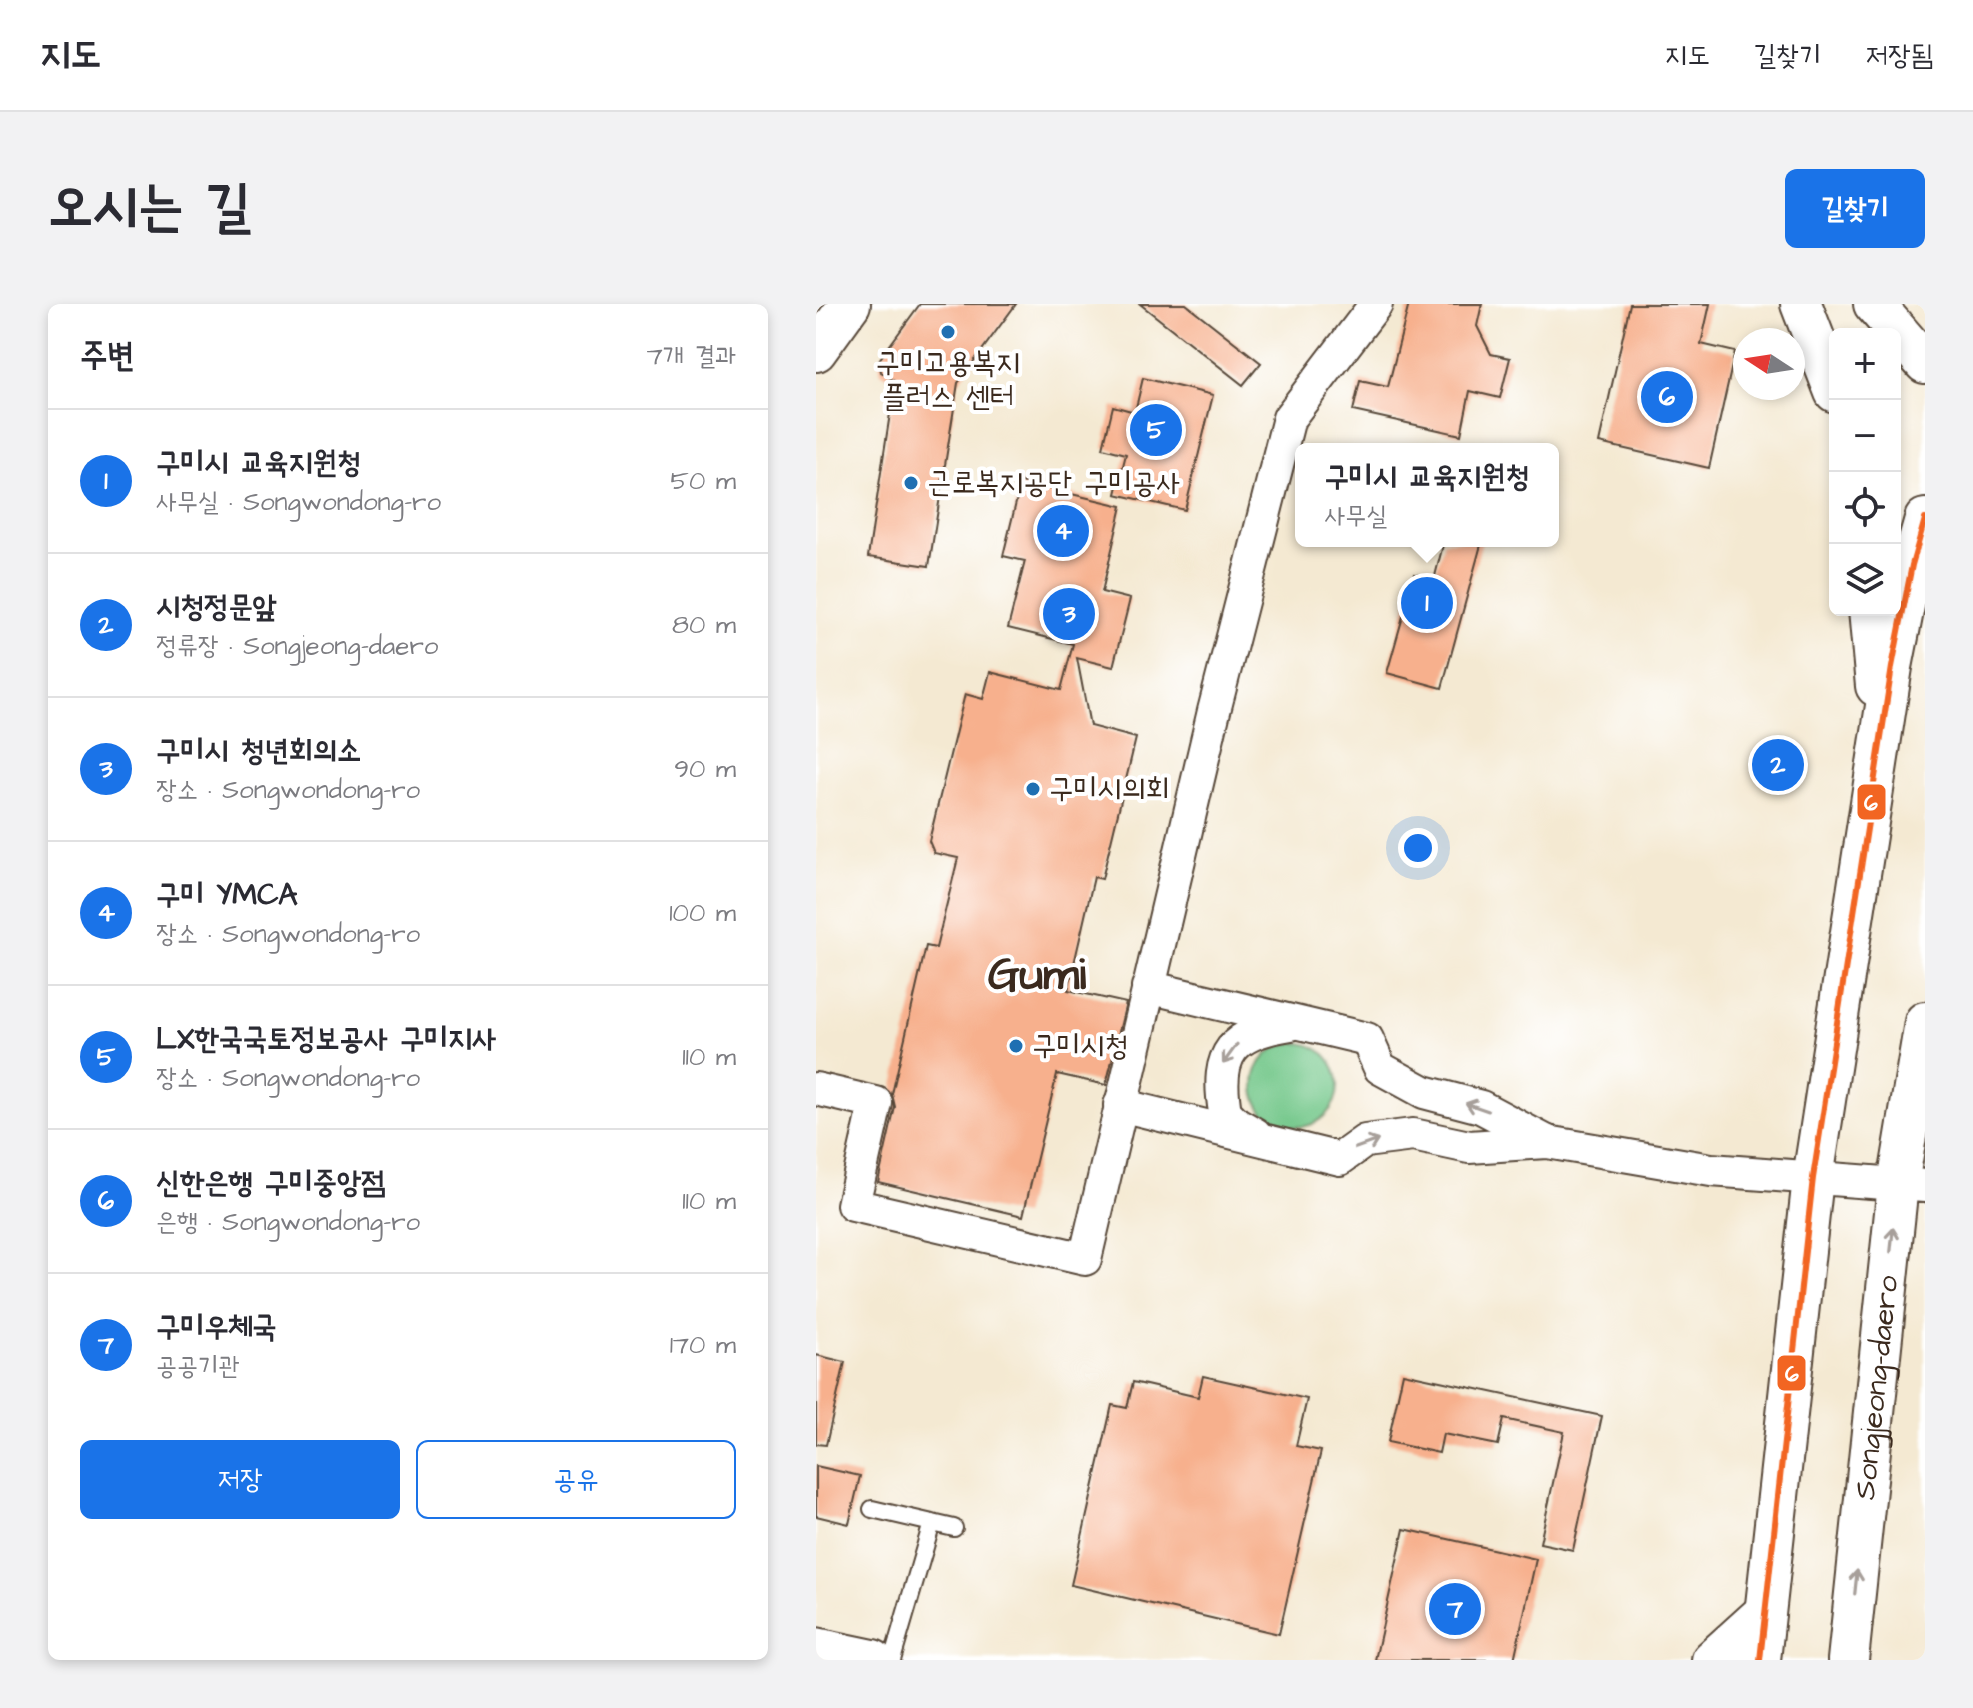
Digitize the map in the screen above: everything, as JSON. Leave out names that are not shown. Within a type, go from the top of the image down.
[{"type":"street","points":[[816,351],[850,304]]},
{"type":"street","points":[[816,1089],[876,1103],[853,1205],[1085,1259],[1214,711],[1289,418],[1376,304]]},
{"type":"street","points":[[1801,304],[1829,376]]},
{"type":"street","points":[[1874,304],[1925,363]]},
{"type":"street","points":[[1760,1660],[1813,1178],[1880,739],[1912,565],[1925,519]]},
{"type":"street","points":[[1870,616],[1880,739]]},
{"type":"street","points":[[1148,987],[1367,1039],[1380,1068],[1424,1092],[1481,1107],[1547,1142]]},
{"type":"street","name":"Songjeong-daero","points":[[1848,1660],[1911,1185],[1925,1022]]},
{"type":"street","points":[[1268,1142],[1236,1123],[1225,1112],[1222,1066],[1232,1049],[1261,1028],[1297,1023]]},
{"type":"street","points":[[1120,1105],[1340,1159],[1365,1141],[1413,1135],[1469,1147],[1547,1142],[1711,1170],[1911,1185]]},
{"type":"street","points":[[1712,1660],[1765,1612]]},
{"type":"street","points":[[816,1648],[873,1660]]},
{"type":"lane","points":[[872,1509],[954,1528]]},
{"type":"lane","points":[[892,1660],[932,1523]]},
{"type":"green space","points":[[1296,1043],[1319,1050],[1331,1062],[1338,1085],[1331,1108],[1319,1120],[1296,1127],[1273,1120],[1261,1108],[1254,1085],[1261,1062],[1273,1050]]},
{"type":"building","points":[[920,304],[1016,304],[958,383],[929,566],[868,557],[895,381],[881,372],[879,360]]},
{"type":"building","points":[[1140,304],[1186,304],[1261,363],[1243,385]]},
{"type":"building","points":[[1409,304],[1482,304],[1477,326],[1491,354],[1510,358],[1500,398],[1470,391],[1461,435],[1353,411],[1360,381],[1388,387]]},
{"type":"building","points":[[1630,304],[1710,304],[1701,344],[1733,352],[1733,361],[1709,468],[1599,443]]},
{"type":"building","points":[[1143,378],[1213,395],[1185,510],[1116,494],[1126,454],[1103,448],[1113,406],[1135,412]]},
{"type":"building","points":[[1021,482],[1122,506],[1102,592],[1130,599],[1113,667],[1077,658],[1090,726],[1136,738],[1102,879],[1094,877],[1068,990],[1126,1003],[1106,1085],[1057,1074],[1023,1216],[878,1182],[895,1107],[892,1094],[926,946],[936,948],[958,858],[934,853],[929,841],[965,694],[983,699],[990,672],[1061,690],[1073,644],[1008,628],[1025,561],[1003,556]]},
{"type":"building","points":[[1442,547],[1480,547],[1442,688],[1387,673],[1415,574],[1434,580]]},
{"type":"building","points":[[816,1355],[845,1362],[826,1445],[816,1444]]},
{"type":"building","points":[[1403,1373],[1602,1416],[1573,1550],[1540,1543],[1564,1432],[1504,1419],[1498,1445],[1443,1434],[1439,1453],[1388,1442]]},
{"type":"building","points":[[1203,1376],[1307,1399],[1296,1446],[1321,1451],[1279,1634],[1071,1585],[1112,1405],[1127,1408],[1133,1382],[1198,1397]]},
{"type":"building","points":[[816,1466],[860,1476],[849,1524],[816,1516]]},
{"type":"building","points":[[1404,1529],[1536,1559],[1514,1660],[1375,1660]]},
{"type":"transit line","name":"6","points":[[1760,1660],[1813,1178],[1892,667],[1912,565],[1925,519]]},
{"type":"place","name":"구미고용복지 플러스 센터","points":[[948,332]]},
{"type":"place","name":"신한은행 구미중앙점","points":[[1667,397]]},
{"type":"place","name":"LX한국국토정보공사 구미지사","points":[[1156,430]]},
{"type":"place","name":"근로복지공단 구미공사","points":[[911,483]]},
{"type":"place","name":"구미 YMCA","points":[[1063,531]]},
{"type":"place","name":"구미시 교육지원청","points":[[1427,603]]},
{"type":"place","name":"구미시 청년회의소","points":[[1069,614]]},
{"type":"place","name":"시청정문앞","points":[[1778,765]]},
{"type":"place","name":"구미시의회","points":[[1033,789]]},
{"type":"place","name":"구미시청","points":[[1016,1046]]},
{"type":"place","name":"구미우체국","points":[[1455,1609]]},
{"type":"district","name":"Gumi","points":[[1037,976]]}]
